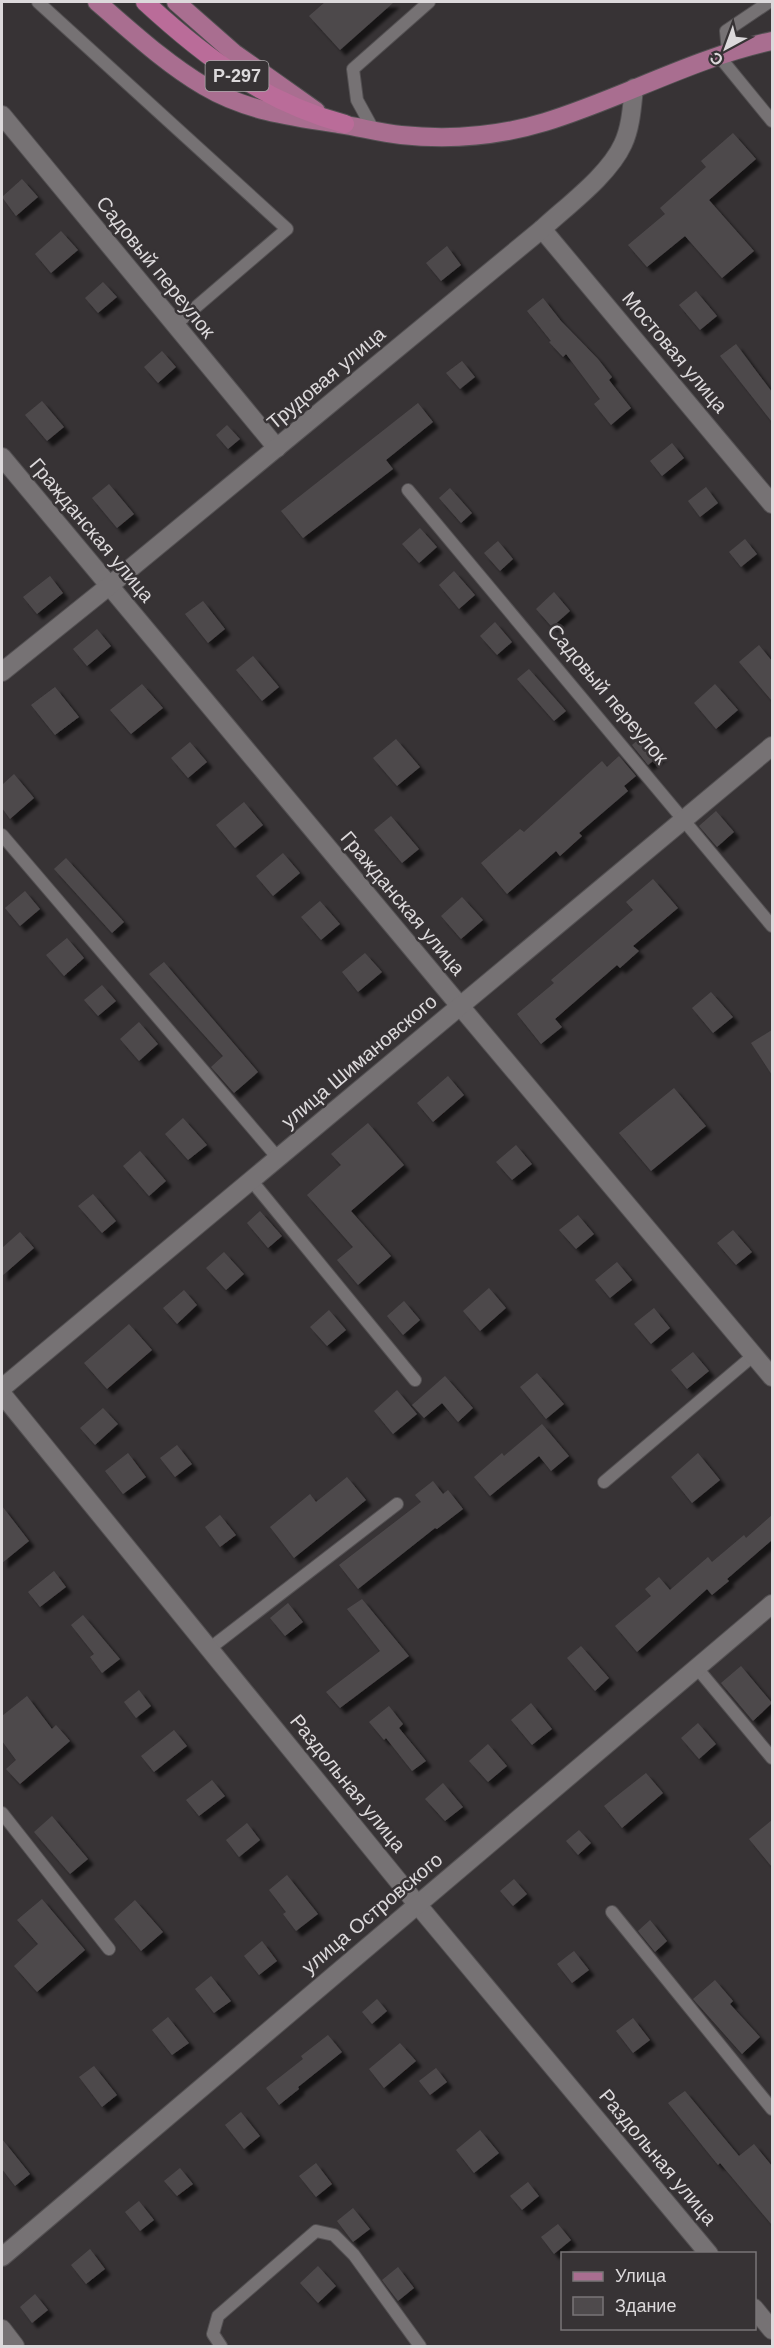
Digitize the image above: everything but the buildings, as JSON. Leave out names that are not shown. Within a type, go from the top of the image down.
[{"type":"highway","name":"Р-297","points":[[145,2],[202,52],[244,81],[266,94],[315,116],[345,124]]},
{"type":"main road","points":[[97,2],[164,59],[204,87],[263,111],[374,131],[434,137],[494,133],[547,121],[723,53],[772,41]]},
{"type":"main road","points":[[176,2],[248,63],[316,111],[345,124]]},
{"type":"street","name":"Трудовая улица","points":[[2,672],[542,229],[590,185],[615,157],[624,143],[629,128],[634,88]]},
{"type":"street","name":"Садовый переулок","points":[[2,115],[277,448]]},
{"type":"street","name":"Мостовая улица","points":[[542,229],[772,504]]},
{"type":"street","name":"Гражданская улица","points":[[2,457],[772,1377]]},
{"type":"street","name":"улица Шимановского","points":[[2,1388],[772,746]]},
{"type":"street","name":"Раздольная улица","points":[[2,1394],[417,1904],[708,2252]]},
{"type":"street","name":"улица Островского","points":[[2,2258],[772,1604]]},
{"type":"street","points":[[756,2310],[772,2330]]},
{"type":"street","points":[[2,2329],[15,2346]]},
{"type":"lane","points":[[38,2],[286,229],[175,325]]},
{"type":"lane","points":[[374,131],[357,100],[353,69],[429,2]]},
{"type":"lane","points":[[769,2],[726,31],[723,53],[772,121]]},
{"type":"lane","name":"Садовый переулок","points":[[408,490],[772,926]]},
{"type":"lane","points":[[2,835],[278,1158]]},
{"type":"lane","points":[[251,1180],[415,1380]]},
{"type":"lane","points":[[604,1482],[754,1355]]},
{"type":"lane","points":[[209,1649],[397,1504]]},
{"type":"lane","points":[[697,1668],[772,1758]]},
{"type":"lane","points":[[2,1813],[109,1949]]},
{"type":"lane","points":[[612,1912],[772,2109]]},
{"type":"lane","points":[[221,2346],[213,2334],[218,2316],[316,2231],[334,2235],[354,2254],[420,2346]]}]
